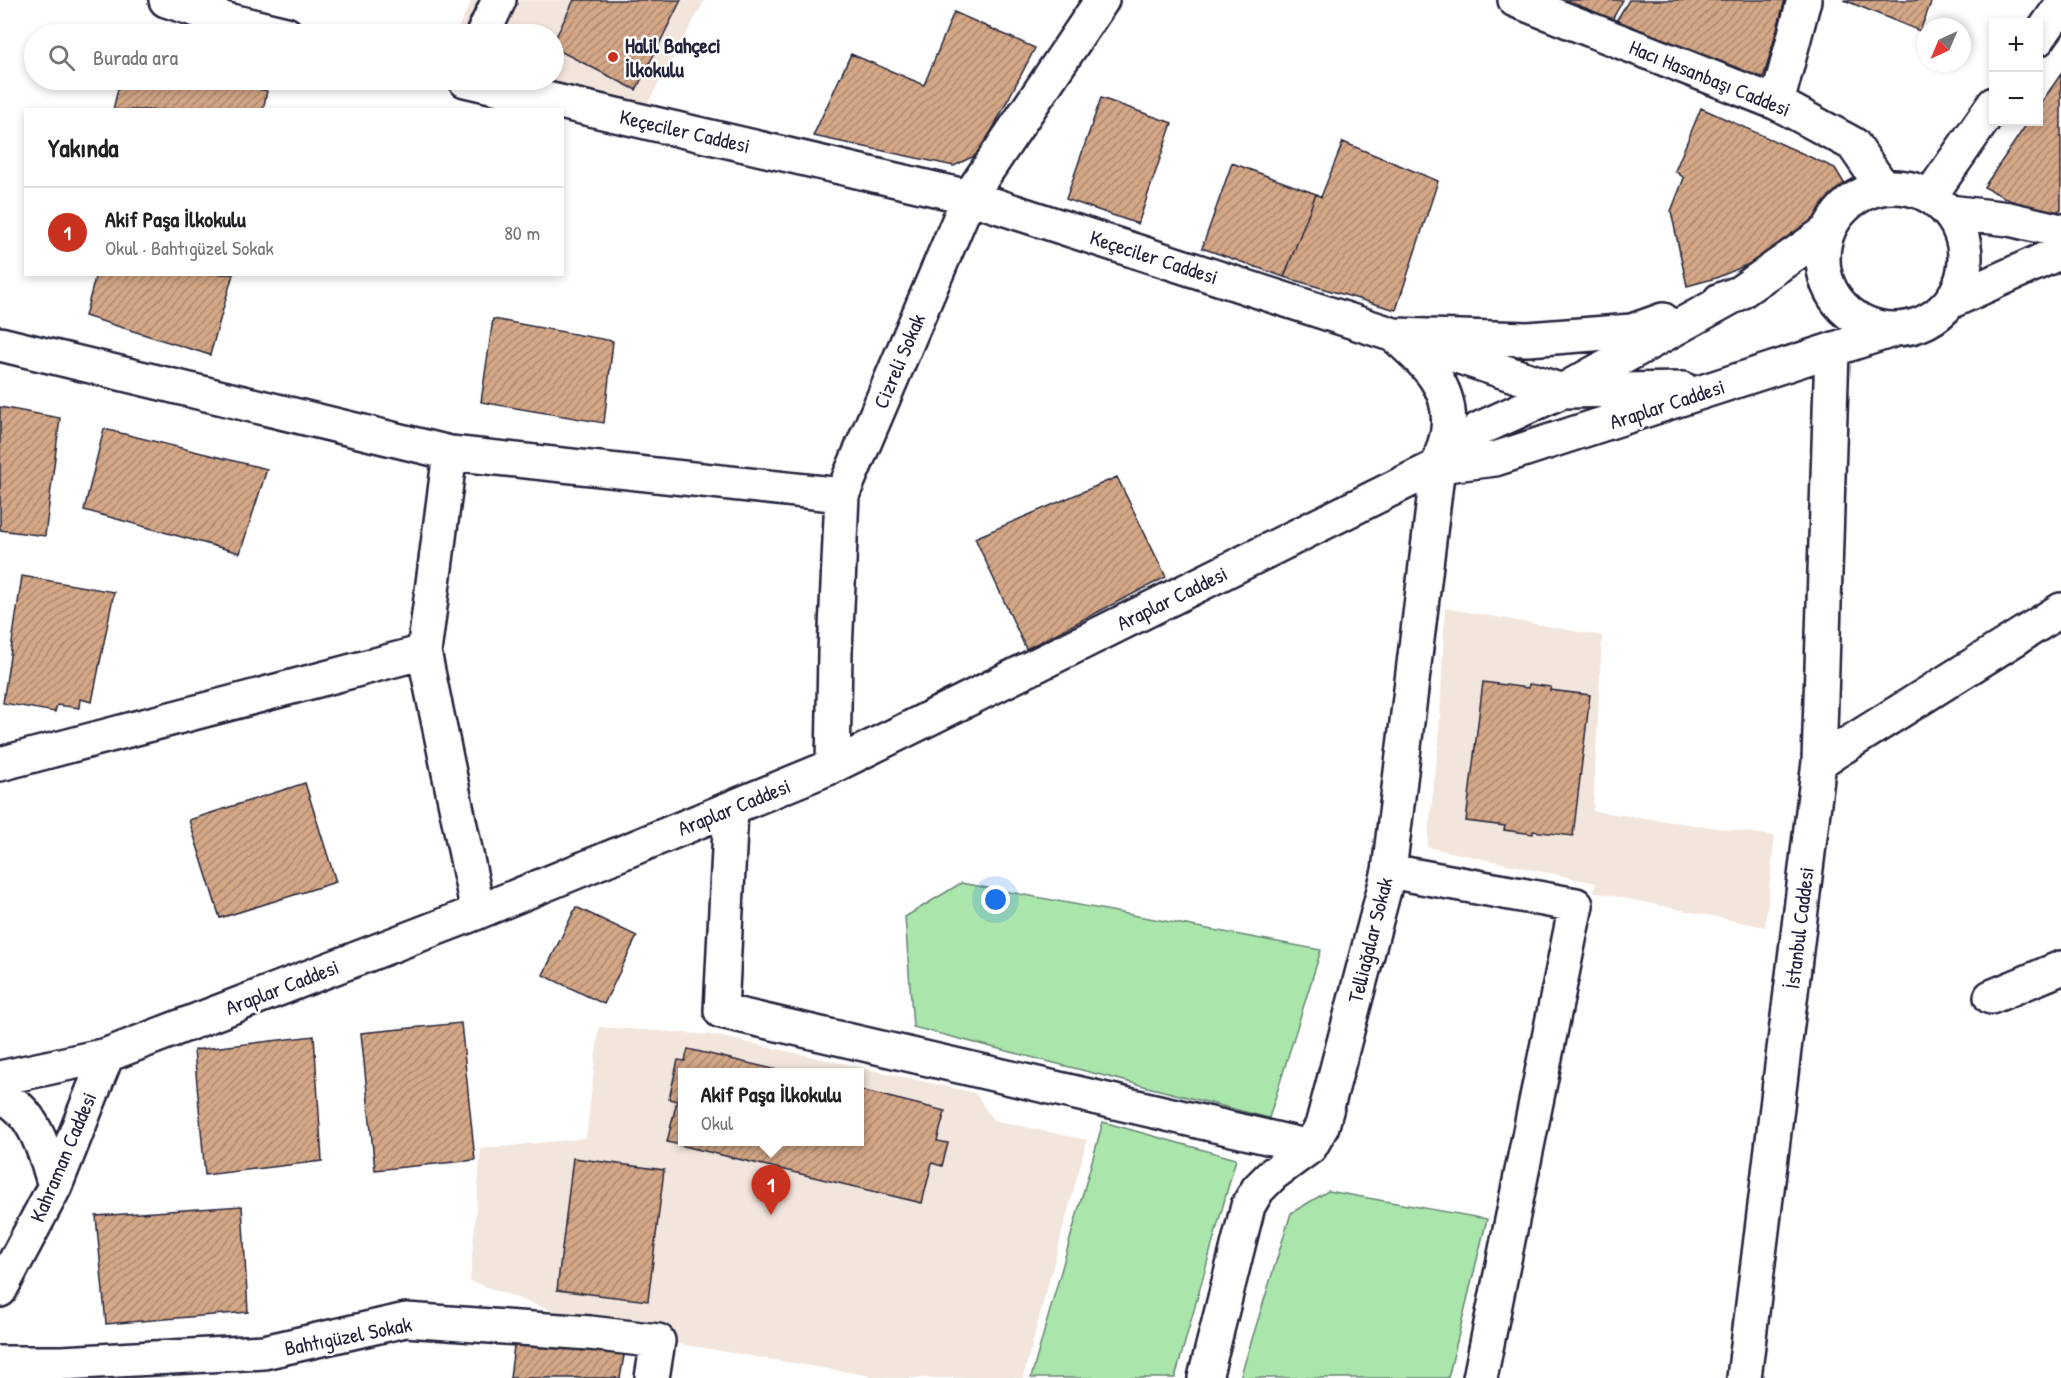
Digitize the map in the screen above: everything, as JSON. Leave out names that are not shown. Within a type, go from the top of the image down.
[{"type":"street","points":[[166,0],[244,24]]},
{"type":"street","points":[[488,24],[499,0]]},
{"type":"street","name":"Cizreli Sokak","points":[[833,766],[842,495],[969,197],[1102,0]]},
{"type":"street","name":"Hacı Hasanbaşı Caddesi","points":[[1515,0],[1777,103],[1853,144],[1882,186]]},
{"type":"street","points":[[1777,103],[1804,0]]},
{"type":"street","points":[[2043,32],[2061,6]]},
{"type":"street","name":"Keçeciler Caddesi","points":[[508,90],[969,197],[1394,335],[1528,339],[1632,332],[1739,293],[1826,231]]},
{"type":"street","points":[[1940,204],[1989,113]]},
{"type":"street","points":[[1940,204],[1962,234],[1966,258],[1962,281],[1952,301],[1936,317],[1915,327],[1893,330],[1870,326],[1850,315],[1834,299],[1825,278],[1822,256],[1826,231],[1840,210],[1859,195],[1882,186],[1907,187],[1940,204],[2061,231]]},
{"type":"street","points":[[1952,301],[2061,252]]},
{"type":"street","name":"Araplar Caddesi","points":[[0,1078],[107,1055],[478,912],[833,766],[1438,466],[1479,429],[1562,391],[1739,293]]},
{"type":"street","name":"Araplar Caddesi","points":[[1438,466],[1495,459],[1893,330]]},
{"type":"street","points":[[1394,335],[1562,391],[1716,388]]},
{"type":"street","name":"Telliağalar Sokak","points":[[1205,1378],[1248,1206],[1258,1189],[1266,1181],[1310,1147],[1322,1126],[1389,871],[1438,466],[1448,428],[1446,397],[1428,366],[1394,335]]},
{"type":"street","points":[[0,344],[450,453],[842,495]]},
{"type":"street","name":"İstanbul Caddesi","points":[[1744,1378],[1819,762],[1832,350]]},
{"type":"street","points":[[450,453],[424,652],[478,912]]},
{"type":"street","points":[[1819,762],[2061,610]]},
{"type":"street","points":[[0,764],[424,652]]},
{"type":"street","points":[[731,809],[721,1011],[1310,1147]]},
{"type":"street","points":[[1389,871],[1576,905],[1480,1378]]},
{"type":"street","points":[[1991,998],[2061,968]]},
{"type":"street","name":"Kahraman Caddesi","points":[[0,1290],[55,1186],[107,1055]]},
{"type":"street","points":[[0,1096],[24,1114],[37,1132],[55,1186]]},
{"type":"street","name":"Bahtıgüzel Sokak","points":[[0,1363],[62,1363],[264,1352],[406,1320],[590,1333],[658,1341],[652,1378]]},
{"type":"shaded area","name":"Halil Bahçeci İlkokulu","points":[[472,0],[705,0],[639,119],[514,90],[564,90],[564,24],[460,24]]},
{"type":"shaded area","points":[[1445,608],[1602,636],[1593,811],[1775,836],[1765,927],[1594,892],[1596,883],[1427,847],[1439,738]]},
{"type":"shaded area","points":[[599,1027],[714,1035],[862,1068],[678,1068],[678,1146],[864,1146],[864,1068],[975,1093],[993,1120],[1087,1140],[1023,1378],[883,1378],[673,1343],[671,1328],[573,1318],[470,1281],[481,1149],[586,1138]]},
{"type":"green space","points":[[961,883],[1321,950],[1269,1118],[913,1027],[905,917]]},
{"type":"green space","points":[[1103,1122],[1236,1159],[1175,1378],[1031,1378]]},
{"type":"green space","points":[[1328,1191],[1487,1219],[1448,1378],[1240,1378],[1291,1213]]},
{"type":"building","points":[[574,0],[681,0],[636,90],[564,53],[562,24]]},
{"type":"building","points":[[1546,0],[1623,0],[1608,27]]},
{"type":"building","points":[[1629,0],[1785,0],[1764,76],[1746,82],[1613,26]]},
{"type":"building","points":[[1844,0],[1932,0],[1925,18],[1917,18],[1917,30]]},
{"type":"building","points":[[954,12],[1035,48],[980,153],[954,166],[813,136],[851,54],[924,85]]},
{"type":"building","points":[[2061,74],[2061,210],[2043,217],[1984,187],[2025,126],[2043,126],[2043,100]]},
{"type":"building","points":[[118,90],[267,91],[263,108],[113,108]]},
{"type":"building","points":[[1101,98],[1172,123],[1138,224],[1066,199]]},
{"type":"building","points":[[1701,108],[1835,168],[1844,183],[1844,197],[1837,209],[1794,245],[1716,278],[1687,286],[1671,211],[1684,178],[1675,171]]},
{"type":"building","points":[[1343,142],[1438,181],[1396,310],[1284,277],[1316,194],[1321,197]]},
{"type":"building","points":[[1232,163],[1316,194],[1284,277],[1202,248]]},
{"type":"building","points":[[95,276],[232,276],[210,355],[85,316]]},
{"type":"building","points":[[493,319],[613,341],[604,423],[481,402]]},
{"type":"building","points":[[0,407],[60,418],[45,536],[0,530]]},
{"type":"building","points":[[104,429],[267,469],[240,553],[84,510]]},
{"type":"building","points":[[1117,477],[1166,577],[1026,649],[975,538]]},
{"type":"building","points":[[22,576],[114,592],[92,702],[80,699],[79,708],[57,705],[55,712],[3,703]]},
{"type":"building","points":[[1483,682],[1528,688],[1529,684],[1551,687],[1550,690],[1590,695],[1573,836],[1504,830],[1505,826],[1466,821]]},
{"type":"building","points":[[305,783],[336,882],[220,918],[189,820]]},
{"type":"building","points":[[576,907],[637,936],[604,1004],[543,975]]},
{"type":"building","points":[[461,1023],[475,1160],[375,1170],[361,1033]]},
{"type":"building","points":[[314,1036],[322,1161],[205,1175],[194,1050]]},
{"type":"building","points":[[688,1049],[769,1068],[678,1068],[678,1145],[667,1142],[677,1101],[669,1099],[678,1060],[685,1061]]},
{"type":"building","points":[[864,1091],[945,1111],[937,1141],[948,1143],[942,1166],[932,1163],[922,1203],[684,1146],[864,1146]]},
{"type":"building","points":[[573,1158],[664,1170],[648,1301],[557,1290]]},
{"type":"building","points":[[242,1206],[248,1312],[106,1324],[96,1216]]},
{"type":"building","points":[[602,1344],[625,1350],[620,1378],[510,1378],[514,1346]]},
{"type":"place","name":"Halil Bahçeci İlkokulu","points":[[613,57]]},
{"type":"place","name":"Akif Paşa İlkokulu","points":[[771,1215]]}]
